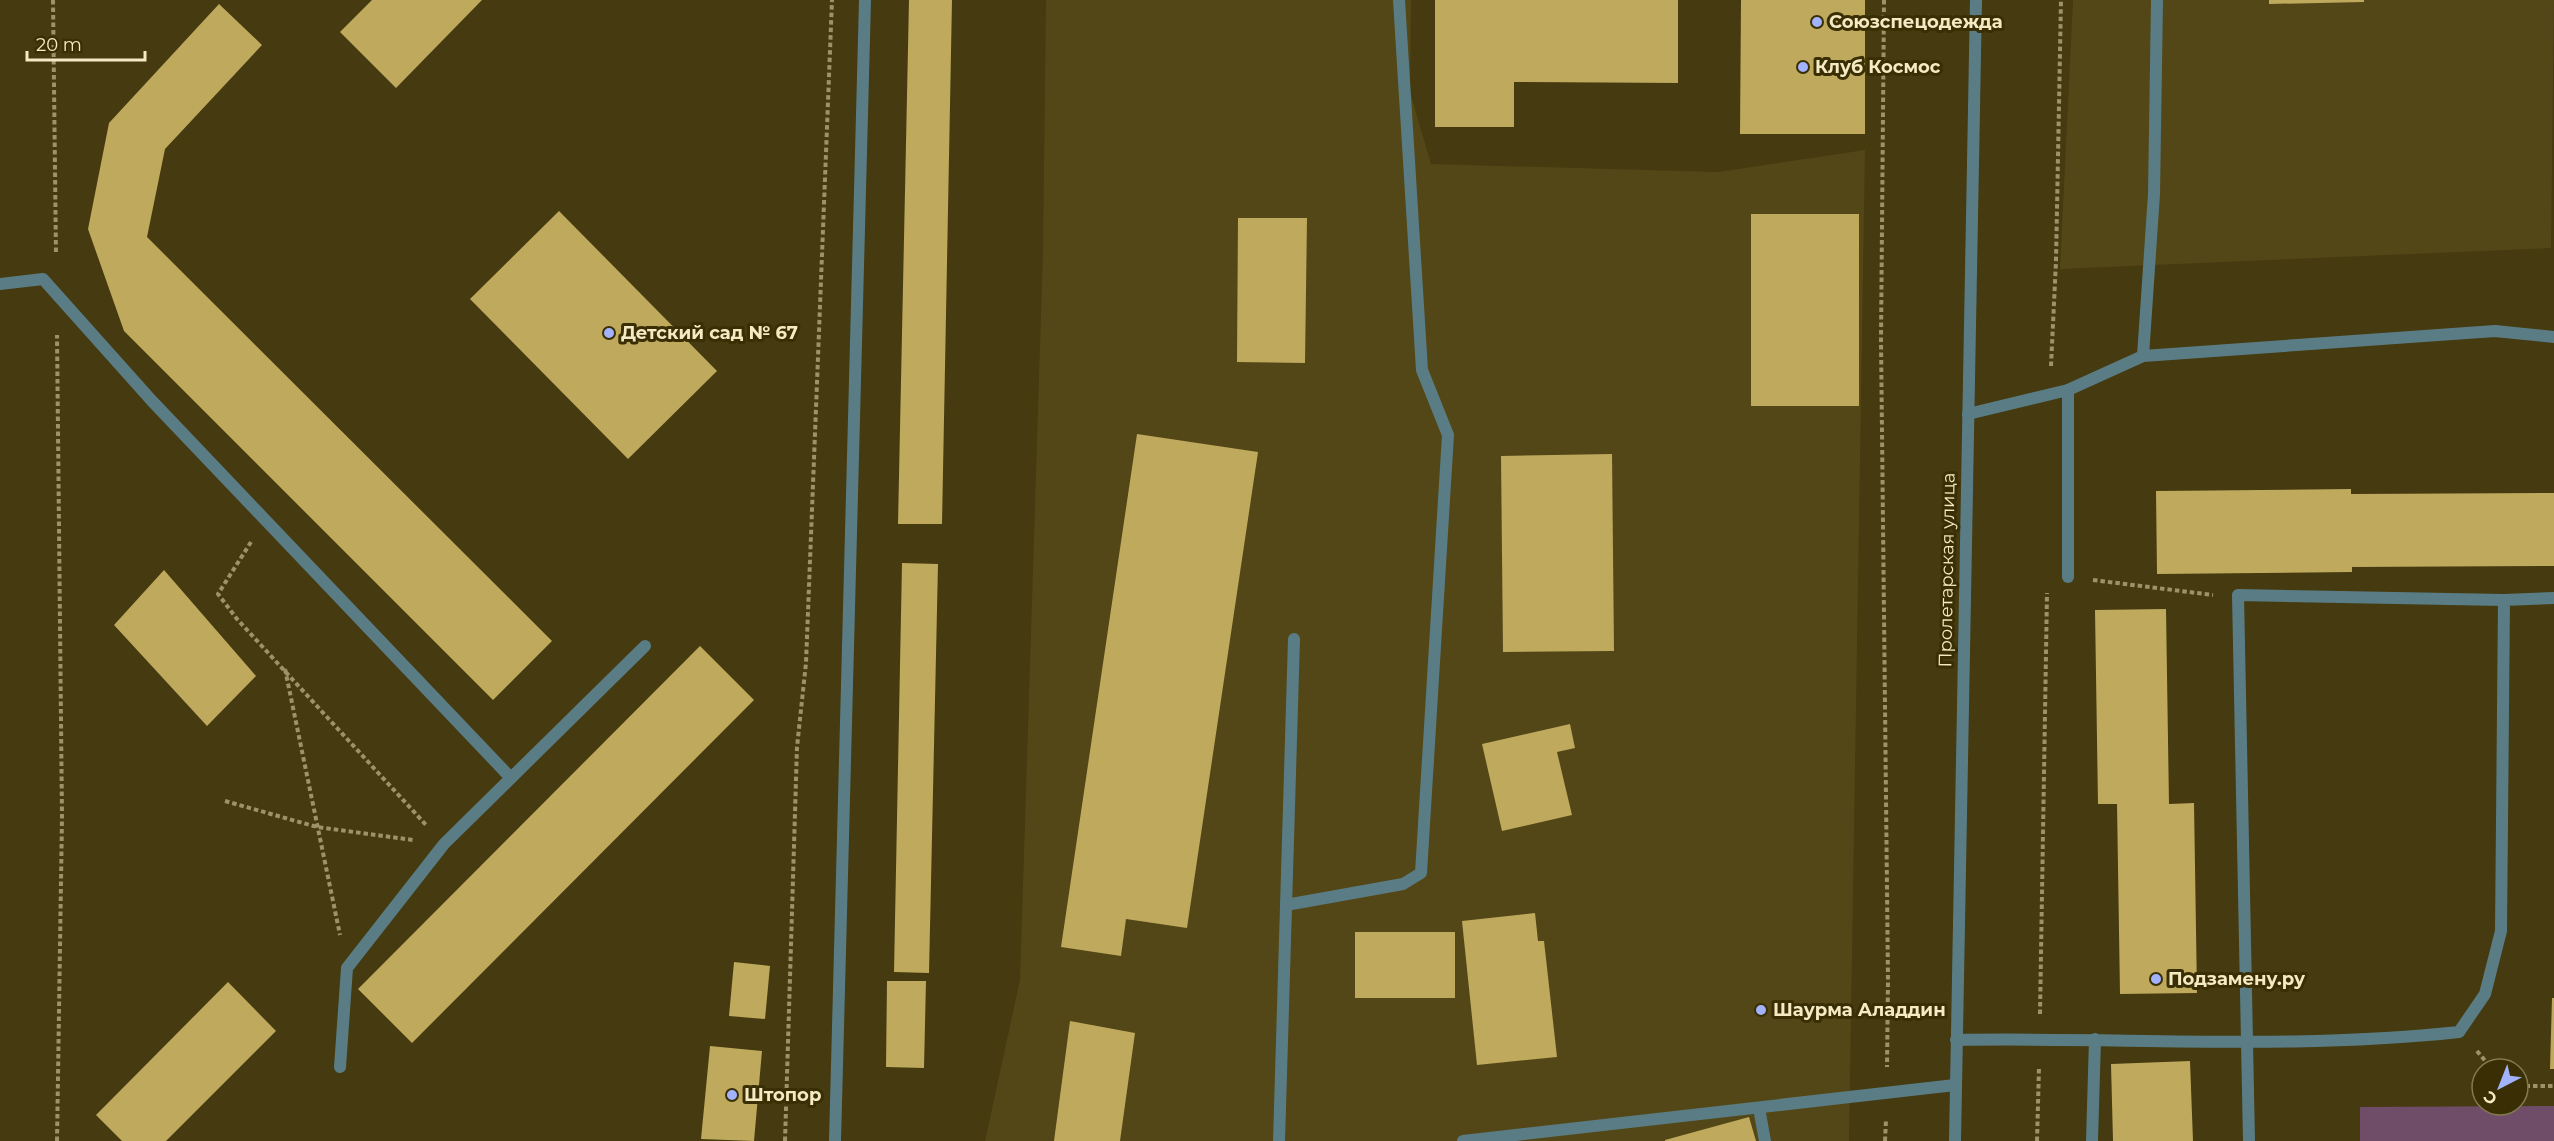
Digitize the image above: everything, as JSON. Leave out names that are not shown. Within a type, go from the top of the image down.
[{"type":"street","points":[[835,1141],[865,0]]},
{"type":"street","points":[[1286,905],[1403,884],[1421,873],[1448,435],[1422,370],[1399,0]]},
{"type":"street","name":"Пролетарская улица","points":[[1955,1141],[1976,0]]},
{"type":"street","points":[[2143,356],[2154,194],[2157,0]]},
{"type":"street","points":[[0,284],[43,279],[152,401],[511,778]]},
{"type":"street","points":[[1968,414],[2068,390],[2143,356],[2495,331],[2554,337]]},
{"type":"street","points":[[2068,390],[2068,577]]},
{"type":"street","points":[[2249,1141],[2238,595],[2504,600],[2554,598]]},
{"type":"street","points":[[1956,1040],[2039,1038],[2247,1042],[2393,1039],[2459,1032],[2485,994],[2501,931],[2504,600]]},
{"type":"street","points":[[1280,1141],[1293,639]]},
{"type":"street","points":[[340,1067],[347,968],[444,844],[645,646]]},
{"type":"street","points":[[2092,1141],[2095,1039]]},
{"type":"street","points":[[1463,1141],[1955,1085]]},
{"type":"street","points":[[1760,1108],[1765,1141]]},
{"type":"path","points":[[53,0],[62,817],[57,1141]]},
{"type":"path","points":[[785,1141],[797,747],[806,663],[832,0]]},
{"type":"path","points":[[1884,0],[1881,340],[1888,980],[1886,1141]]},
{"type":"path","points":[[2049,395],[2056,261],[2061,0]]},
{"type":"path","points":[[266,520],[218,594],[237,619],[444,844]]},
{"type":"path","points":[[2037,1141],[2047,575],[2222,596],[2238,595]]},
{"type":"path","points":[[284,668],[347,968]]},
{"type":"path","points":[[225,801],[317,827],[444,844]]},
{"type":"path","points":[[2530,1086],[2554,1086]]},
{"type":"shaded area","points":[[1046,0],[1411,0],[1410,92],[1431,164],[1718,172],[1865,150],[1849,1141],[985,1141],[1020,980],[1043,251]]},
{"type":"shaded area","points":[[2073,0],[2554,0],[2551,248],[2060,269]]},
{"type":"shaded area","points":[[2470,1106],[2470,1117],[2530,1117],[2530,1106],[2554,1106],[2554,1141],[2360,1141],[2360,1107]]},
{"type":"building","points":[[372,0],[482,0],[396,88],[340,32]]},
{"type":"building","points":[[909,0],[952,0],[942,524],[898,524]]},
{"type":"building","points":[[1435,0],[1678,0],[1678,83],[1514,82],[1514,127],[1435,127]]},
{"type":"building","name":"Клуб Космос","points":[[1741,0],[1865,0],[1865,134],[1740,134]]},
{"type":"building","points":[[2269,0],[2364,0],[2364,2],[2269,4]]},
{"type":"building","points":[[219,4],[262,45],[165,149],[147,237],[552,641],[493,700],[124,331],[88,229],[109,123]]},
{"type":"building","name":"Детский сад № 67","points":[[559,211],[717,371],[628,459],[470,299]]},
{"type":"building","points":[[1751,214],[1859,214],[1859,406],[1751,406]]},
{"type":"building","points":[[1238,218],[1307,218],[1305,363],[1237,362]]},
{"type":"building","points":[[1137,434],[1258,452],[1187,928],[1126,919],[1121,956],[1061,947]]},
{"type":"building","points":[[1612,454],[1614,651],[1503,652],[1501,456]]},
{"type":"building","points":[[2351,489],[2351,494],[2554,493],[2554,566],[2352,567],[2352,572],[2157,574],[2156,491]]},
{"type":"building","points":[[902,563],[938,564],[929,973],[894,972]]},
{"type":"building","points":[[164,570],[256,676],[207,726],[114,625]]},
{"type":"building","points":[[2166,609],[2169,804],[2194,803],[2197,993],[2120,994],[2117,804],[2098,804],[2095,610]]},
{"type":"building","points":[[700,646],[754,700],[412,1043],[358,989]]},
{"type":"building","points":[[1570,724],[1575,748],[1557,752],[1572,815],[1502,831],[1482,744]]},
{"type":"building","points":[[1535,913],[1538,941],[1544,941],[1557,1057],[1477,1065],[1462,921]]},
{"type":"building","points":[[1355,932],[1455,932],[1455,998],[1355,998]]},
{"type":"building","points":[[734,962],[770,966],[765,1019],[729,1016]]},
{"type":"building","points":[[887,981],[926,981],[924,1068],[886,1067]]},
{"type":"building","points":[[228,982],[276,1031],[166,1141],[122,1141],[96,1115]]},
{"type":"building","points":[[2552,998],[2554,998],[2554,1069],[2550,1069]]},
{"type":"building","points":[[1070,1021],[1135,1033],[1120,1141],[1054,1141]]},
{"type":"building","name":"Штопор","points":[[710,1046],[762,1051],[754,1141],[701,1139]]},
{"type":"building","points":[[2190,1061],[2193,1141],[2113,1141],[2111,1064]]},
{"type":"building","points":[[1749,1117],[1756,1141],[1665,1141],[1665,1140]]},
{"type":"place","name":"Союзспецодежда","points":[[1817,22]]},
{"type":"place","name":"Клуб Космос","points":[[1803,67]]},
{"type":"place","name":"Детский сад № 67","points":[[609,333]]},
{"type":"place","name":"Подзамену.ру","points":[[2156,979]]},
{"type":"place","name":"Шаурма Аладдин","points":[[1761,1010]]},
{"type":"place","name":"Штопор","points":[[732,1095]]}]
